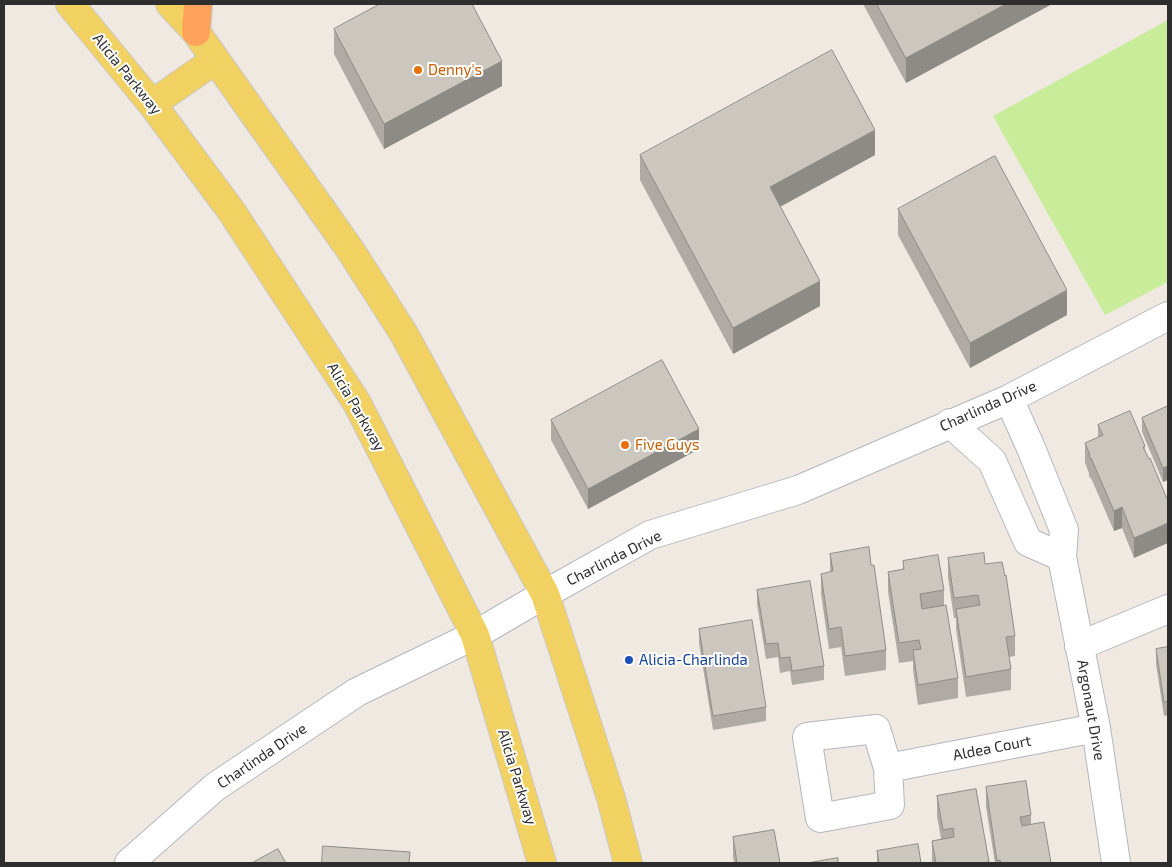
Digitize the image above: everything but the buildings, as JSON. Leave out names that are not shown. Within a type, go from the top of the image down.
[{"type":"highway","points":[[196,32],[198,4]]},
{"type":"main road","name":"Alicia Parkway","points":[[70,4],[152,104],[232,212],[357,403],[475,635],[542,863]]},
{"type":"main road","points":[[170,4],[196,32],[351,251],[404,334],[545,594],[611,798],[628,863]]},
{"type":"main road","points":[[152,104],[215,60]]},
{"type":"street","name":"Charlinda Drive","points":[[129,863],[215,787],[357,692],[475,635],[650,535],[798,490],[1009,399],[1168,316]]},
{"type":"street","name":"Argonaut Drive","points":[[1009,399],[1032,448],[1064,530],[1062,557],[1096,728],[1116,863]]},
{"type":"street","points":[[950,423],[992,461],[1028,542],[1062,557]]},
{"type":"street","points":[[1079,646],[1168,609]]},
{"type":"street","name":"Aldea Court","points":[[888,768],[1096,728]]},
{"type":"green space","points":[[1168,20],[1168,282],[1105,315],[993,116]]},
{"type":"place","name":"Denny's","points":[[418,70]]},
{"type":"place","name":"Five Guys","points":[[625,445]]},
{"type":"place","name":"Alicia-Charlinda","points":[[629,660]]}]
